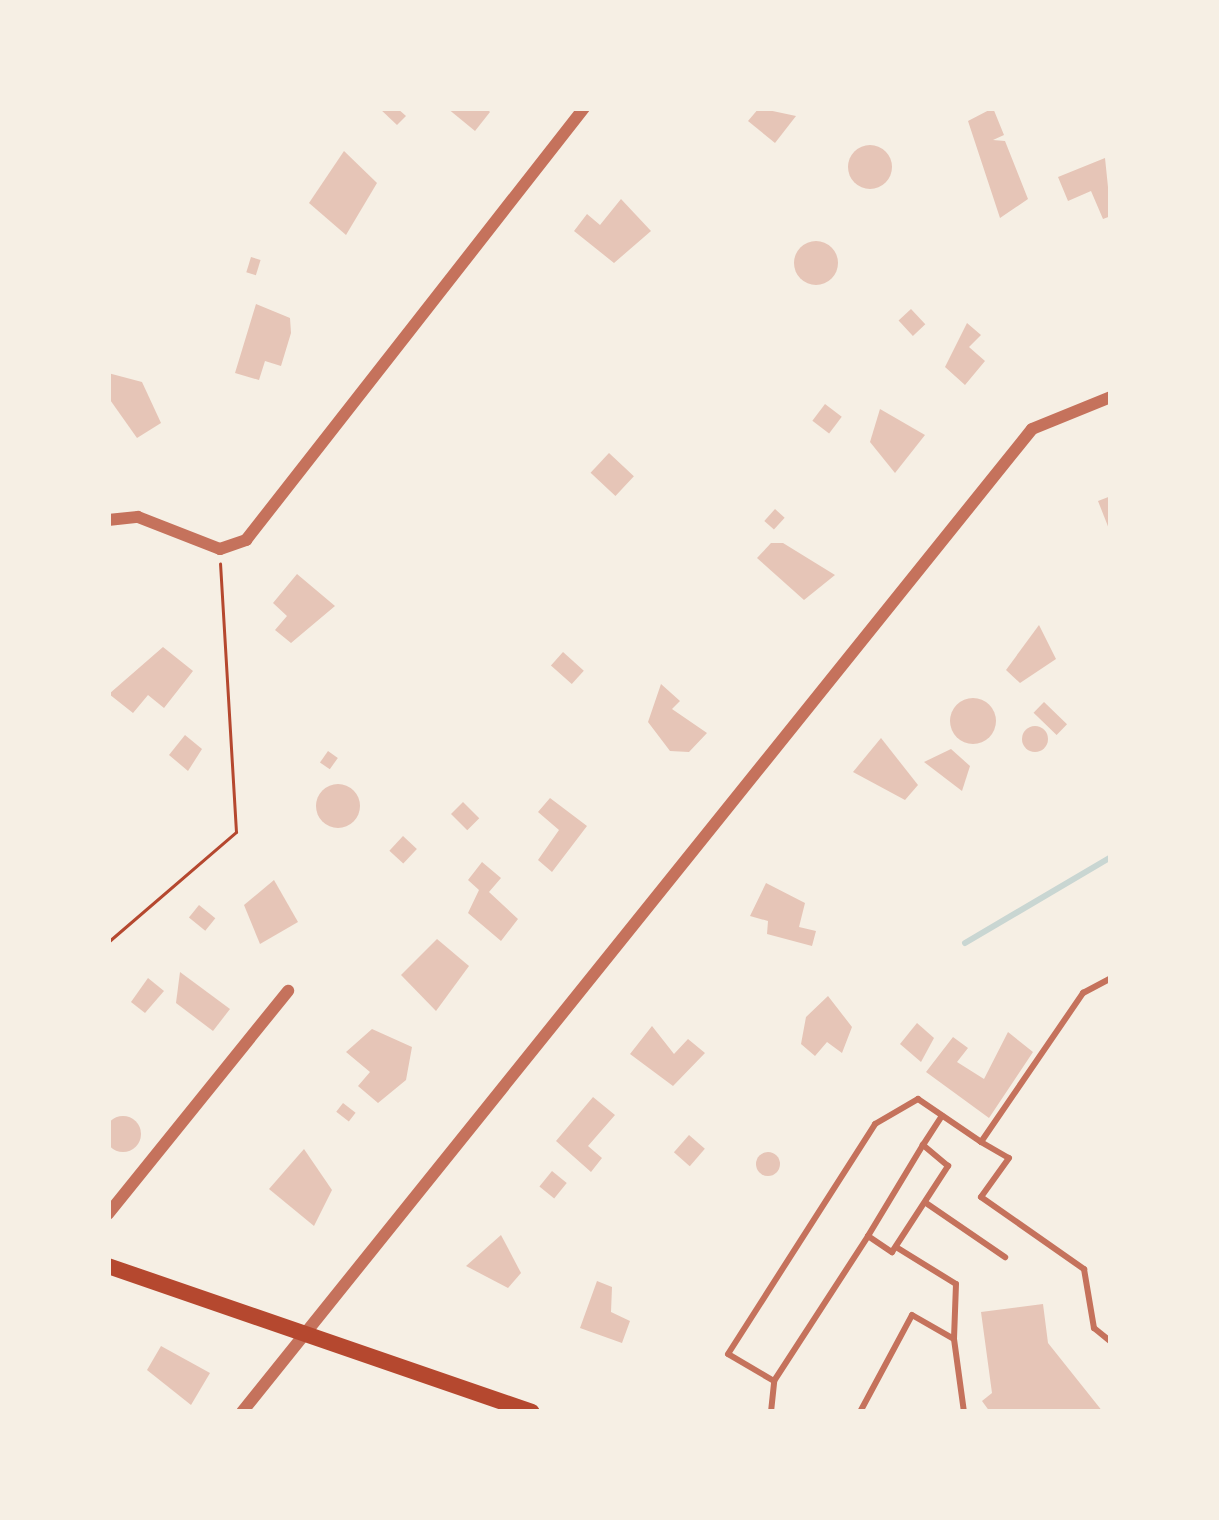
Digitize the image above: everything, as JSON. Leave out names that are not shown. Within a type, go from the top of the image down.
[{"type":"main road","points":[[108,1266],[532,1412]]},
{"type":"street","points":[[108,520],[137,518],[220,549],[246,540],[584,108]]},
{"type":"street","points":[[242,1412],[1032,430],[1111,398]]},
{"type":"street","points":[[108,1214],[288,991]]},
{"type":"lane","points":[[981,1142],[1083,993],[1111,978]]},
{"type":"lane","points":[[774,1382],[728,1354],[875,1124],[918,1099],[1009,1158],[981,1198],[1084,1269],[1094,1328],[1111,1342]]},
{"type":"lane","points":[[771,1412],[774,1382],[942,1116]]},
{"type":"lane","points":[[896,1247],[948,1166],[923,1145]]},
{"type":"lane","points":[[926,1203],[1005,1257]]},
{"type":"lane","points":[[868,1236],[896,1247],[956,1284],[954,1339],[964,1412]]},
{"type":"lane","points":[[860,1412],[912,1316],[954,1339]]},
{"type":"path","points":[[108,942],[236,832],[220,549]]},
{"type":"building","points":[[379,108],[397,108],[406,116],[397,125]]},
{"type":"building","points":[[447,108],[486,108],[490,112],[475,131]]},
{"type":"building","points":[[759,108],[796,116],[775,143],[748,121]]},
{"type":"building","points":[[993,108],[1004,135],[993,140],[1005,141],[1028,199],[1000,218],[968,121]]},
{"type":"building","points":[[870,145],[885,152],[892,167],[885,182],[870,189],[855,182],[848,167],[855,152]]},
{"type":"building","points":[[344,151],[377,183],[346,235],[309,203]]},
{"type":"building","points":[[1105,158],[1111,216],[1103,219],[1091,191],[1068,201],[1058,177]]},
{"type":"building","points":[[621,199],[651,231],[614,263],[574,231],[587,214],[600,225]]},
{"type":"building","points":[[816,241],[832,247],[838,263],[832,279],[816,285],[800,279],[794,263],[800,247]]},
{"type":"building","points":[[251,257],[261,260],[256,275],[246,272]]},
{"type":"building","points":[[256,304],[290,318],[291,333],[281,366],[265,361],[259,380],[235,373]]},
{"type":"building","points":[[911,309],[925,324],[913,336],[899,321]]},
{"type":"building","points":[[967,323],[981,335],[969,347],[985,361],[965,385],[945,367]]},
{"type":"building","points":[[108,373],[142,382],[161,423],[137,438],[108,397]]},
{"type":"building","points":[[825,404],[842,417],[829,433],[812,421]]},
{"type":"building","points":[[880,409],[925,435],[895,473],[870,442]]},
{"type":"building","points":[[609,453],[634,476],[615,496],[591,473]]},
{"type":"building","points":[[1111,496],[1111,534],[1098,501]]},
{"type":"building","points":[[775,509],[785,518],[774,530],[764,521]]},
{"type":"building","points":[[771,543],[783,543],[835,575],[804,600],[757,558]]},
{"type":"building","points":[[297,574],[335,606],[291,643],[275,630],[287,616],[273,603]]},
{"type":"building","points":[[1039,625],[1056,659],[1020,683],[1006,670]]},
{"type":"building","points":[[163,647],[193,671],[164,708],[148,695],[133,713],[109,694]]},
{"type":"building","points":[[563,652],[584,671],[572,684],[551,665]]},
{"type":"building","points":[[661,684],[680,701],[672,709],[707,733],[689,752],[670,751],[648,722]]},
{"type":"building","points":[[973,698],[990,704],[996,721],[990,738],[973,744],[956,738],[950,721],[956,704]]},
{"type":"building","points":[[1044,702],[1067,724],[1057,735],[1034,713]]},
{"type":"building","points":[[1035,726],[1048,739],[1035,752],[1022,739]]},
{"type":"building","points":[[185,735],[202,749],[188,771],[169,755]]},
{"type":"building","points":[[881,738],[918,785],[905,800],[853,772]]},
{"type":"building","points":[[951,749],[970,766],[962,791],[924,762]]},
{"type":"building","points":[[328,751],[338,758],[330,769],[320,762]]},
{"type":"building","points":[[338,784],[353,791],[360,806],[353,821],[338,828],[323,821],[316,806],[323,791]]},
{"type":"building","points":[[550,798],[587,826],[552,872],[538,860],[559,830],[538,812]]},
{"type":"building","points":[[463,802],[479,818],[467,830],[451,814]]},
{"type":"building","points":[[403,836],[417,849],[403,864],[389,851]]},
{"type":"building","points":[[482,862],[501,878],[489,892],[518,919],[501,941],[468,913],[479,890],[468,880]]},
{"type":"building","points":[[274,880],[298,922],[260,944],[244,905]]},
{"type":"building","points":[[766,883],[805,903],[799,927],[816,931],[812,946],[767,934],[768,921],[750,916]]},
{"type":"building","points":[[199,905],[215,918],[205,931],[189,917]]},
{"type":"building","points":[[437,939],[469,966],[436,1011],[401,975]]},
{"type":"building","points":[[180,972],[230,1009],[213,1031],[176,1003]]},
{"type":"building","points":[[148,978],[164,991],[145,1013],[131,1002]]},
{"type":"building","points":[[828,996],[852,1027],[842,1053],[827,1042],[815,1056],[801,1044],[806,1017]]},
{"type":"building","points":[[917,1023],[934,1038],[921,1062],[900,1044]]},
{"type":"building","points":[[652,1026],[674,1054],[688,1039],[705,1053],[673,1086],[630,1054]]},
{"type":"building","points":[[372,1029],[412,1047],[406,1080],[378,1103],[358,1086],[370,1072],[346,1052]]},
{"type":"building","points":[[1008,1032],[1033,1052],[989,1118],[926,1072],[953,1037],[968,1048],[957,1062],[984,1079]]},
{"type":"building","points":[[593,1097],[615,1115],[588,1146],[602,1158],[591,1172],[556,1141]]},
{"type":"building","points":[[343,1103],[356,1113],[349,1122],[336,1112]]},
{"type":"building","points":[[123,1116],[136,1121],[141,1134],[136,1147],[123,1152],[110,1147],[105,1134],[110,1121]]},
{"type":"building","points":[[689,1135],[705,1149],[690,1166],[674,1152]]},
{"type":"building","points":[[304,1149],[332,1190],[314,1226],[269,1189]]},
{"type":"building","points":[[768,1152],[780,1164],[768,1176],[756,1164]]},
{"type":"building","points":[[552,1171],[567,1183],[554,1199],[539,1187]]},
{"type":"building","points":[[501,1235],[521,1273],[508,1288],[466,1266]]},
{"type":"building","points":[[597,1281],[612,1287],[611,1312],[630,1321],[622,1343],[580,1328]]},
{"type":"building","points":[[1043,1304],[1048,1343],[1103,1412],[990,1412],[982,1401],[992,1393],[981,1312]]},
{"type":"building","points":[[161,1346],[210,1373],[191,1405],[147,1370]]},
{"type":"waterway","points":[[965,943],[1111,857]]}]
